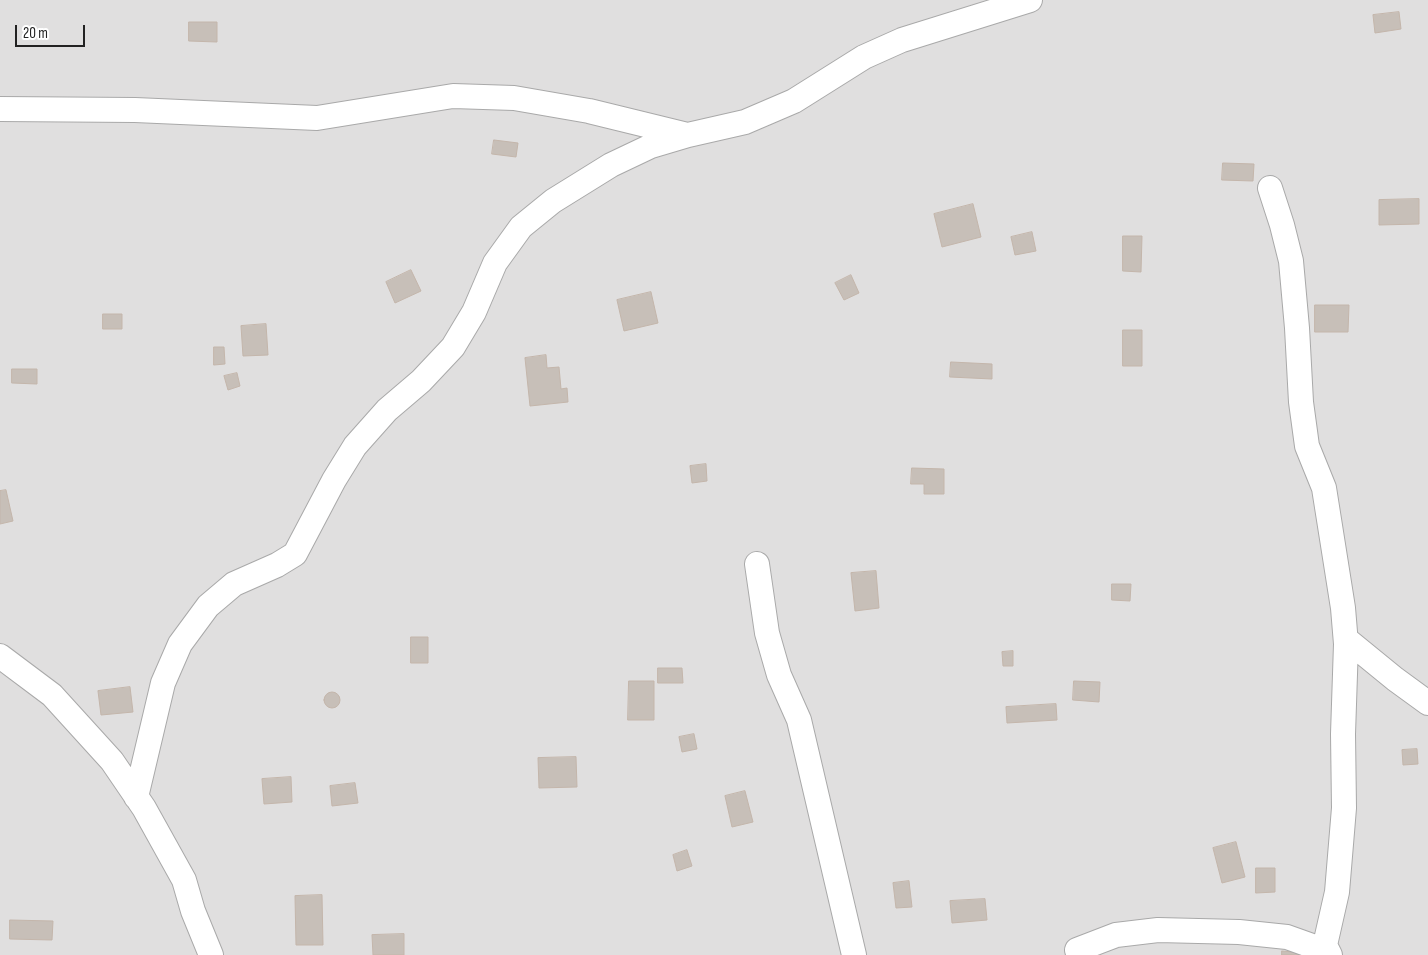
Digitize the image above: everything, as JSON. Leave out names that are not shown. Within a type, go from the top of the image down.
[{"type":"street","points":[[136,797],[163,683],[180,644],[208,606],[234,584],[277,565],[295,554],[334,480],[355,446],[387,410],[421,381],[453,347],[474,312],[495,263],[521,227],[553,201],[611,165],[652,146],[688,135],[745,122],[794,102],[864,57],[902,40],[1030,0]]},
{"type":"street","points":[[0,109],[135,110],[318,118],[454,96],[523,100],[589,111],[688,135]]},
{"type":"street","points":[[1270,188],[1291,261],[1301,402],[1307,446],[1324,488],[1344,608],[1346,639],[1343,734],[1344,808],[1338,892],[1325,945],[1330,955]]},
{"type":"street","points":[[757,564],[767,633],[779,675],[799,720],[854,955]]},
{"type":"street","points":[[1346,639],[1395,679],[1428,702]]},
{"type":"street","points":[[0,656],[52,695],[112,761],[164,841],[184,880],[193,911],[211,955]]},
{"type":"street","points":[[1077,950],[1116,935],[1158,930],[1239,932],[1287,937],[1315,947],[1326,955]]},
{"type":"shaded area","points":[[0,0],[1428,0],[1428,955],[0,955]]},
{"type":"building","points":[[1399,12],[1401,29],[1375,33],[1373,15]]},
{"type":"building","points":[[189,22],[217,22],[217,42],[189,41]]},
{"type":"building","points":[[494,140],[518,143],[516,157],[492,154]]},
{"type":"building","points":[[1223,163],[1254,164],[1253,181],[1222,180]]},
{"type":"building","points":[[1419,199],[1419,224],[1379,225],[1379,200]]},
{"type":"building","points":[[973,204],[981,237],[942,247],[934,214]]},
{"type":"building","points":[[1032,232],[1036,251],[1015,255],[1011,237]]},
{"type":"building","points":[[1123,236],[1142,236],[1141,272],[1123,271]]},
{"type":"building","points":[[411,270],[421,291],[395,303],[386,282]]},
{"type":"building","points":[[851,275],[859,293],[844,300],[835,283]]},
{"type":"building","points":[[651,292],[658,323],[624,331],[617,300]]},
{"type":"building","points":[[1315,305],[1349,305],[1348,332],[1315,332]]},
{"type":"building","points":[[103,314],[122,314],[122,329],[103,329]]},
{"type":"building","points":[[266,324],[268,355],[243,356],[241,326]]},
{"type":"building","points":[[1123,330],[1142,330],[1142,366],[1123,366]]},
{"type":"building","points":[[214,347],[224,347],[225,364],[214,365]]},
{"type":"building","points":[[546,355],[547,368],[559,367],[561,389],[567,388],[568,402],[530,406],[525,358]]},
{"type":"building","points":[[951,362],[992,364],[992,379],[950,377]]},
{"type":"building","points":[[12,369],[37,369],[37,384],[12,383]]},
{"type":"building","points":[[237,373],[240,386],[228,390],[224,376]]},
{"type":"building","points":[[706,464],[707,481],[692,483],[690,466]]},
{"type":"building","points":[[912,468],[944,469],[944,494],[924,494],[924,484],[911,484]]},
{"type":"building","points":[[6,490],[13,521],[0,524],[0,491]]},
{"type":"building","points":[[876,571],[879,608],[855,611],[851,573]]},
{"type":"building","points":[[1112,584],[1131,584],[1130,601],[1112,600]]},
{"type":"building","points":[[411,637],[428,637],[428,663],[411,663]]},
{"type":"building","points":[[1013,651],[1013,666],[1003,666],[1002,652]]},
{"type":"building","points":[[658,668],[682,668],[683,683],[658,683]]},
{"type":"building","points":[[629,681],[654,681],[654,720],[628,720]]},
{"type":"building","points":[[1074,681],[1100,682],[1099,702],[1073,700]]},
{"type":"building","points":[[130,687],[133,712],[101,715],[98,691]]},
{"type":"building","points":[[332,692],[338,694],[340,700],[338,706],[332,708],[326,706],[324,700],[326,694]]},
{"type":"building","points":[[1056,704],[1057,720],[1007,723],[1006,707]]},
{"type":"building","points":[[694,734],[697,749],[682,752],[679,737]]},
{"type":"building","points":[[1417,749],[1418,764],[1403,765],[1402,750]]},
{"type":"building","points":[[576,757],[577,787],[539,788],[538,758]]},
{"type":"building","points":[[291,777],[292,802],[264,804],[262,779]]},
{"type":"building","points":[[355,783],[358,803],[332,806],[330,786]]},
{"type":"building","points":[[745,791],[753,822],[732,827],[725,796]]},
{"type":"building","points":[[1236,842],[1245,877],[1222,883],[1213,848]]},
{"type":"building","points":[[687,850],[692,866],[677,871],[673,855]]},
{"type":"building","points":[[1256,868],[1275,868],[1275,892],[1256,893]]},
{"type":"building","points":[[909,881],[912,907],[896,908],[893,883]]},
{"type":"building","points":[[322,895],[323,945],[296,945],[295,896]]},
{"type":"building","points":[[985,899],[987,920],[952,923],[950,901]]},
{"type":"building","points":[[10,920],[53,921],[52,940],[10,939]]},
{"type":"building","points":[[404,934],[404,955],[373,955],[372,935]]},
{"type":"building","points":[[1282,951],[1315,954],[1315,955],[1282,955]]}]
